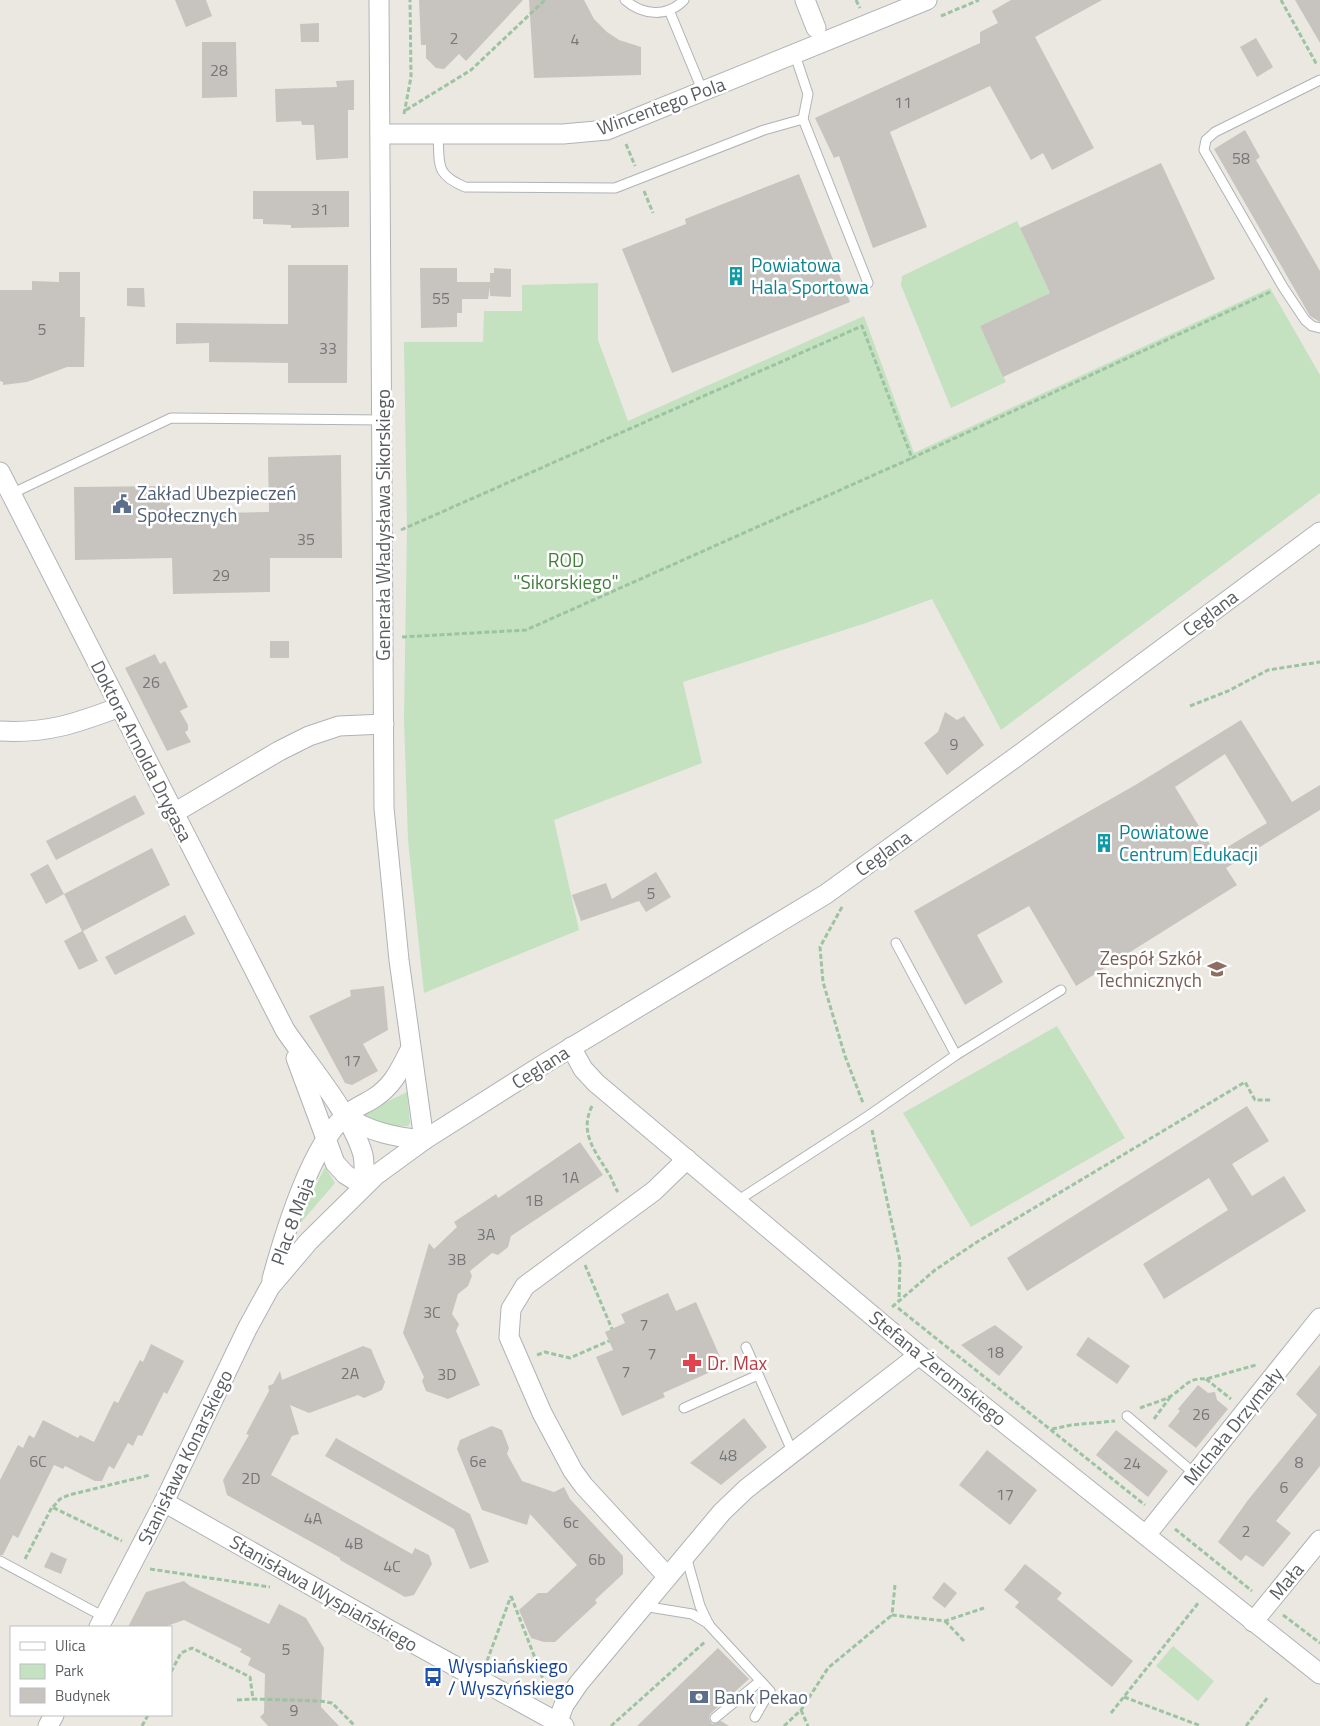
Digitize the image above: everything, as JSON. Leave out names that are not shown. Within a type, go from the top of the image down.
[{"type":"street","name":"Generała Władysława Sikorskiego","points":[[379,0],[384,808],[410,1050]]},
{"type":"street","points":[[805,0],[816,28]]},
{"type":"street","name":"Wincentego Pola","points":[[380,134],[593,132],[624,124],[927,0]]},
{"type":"street","name":"Doktora Arnolda Drygasa","points":[[0,472],[285,1030],[326,1140]]},
{"type":"street","name":"Ceglana","points":[[424,1140],[571,1047],[772,928],[838,886],[1320,532]]},
{"type":"street","points":[[0,730],[28,732],[78,723],[120,707]]},
{"type":"street","points":[[174,813],[279,751],[309,736],[339,726],[384,724]]},
{"type":"street","name":"Doktora Arnolda Drygasa","points":[[285,1030],[345,1115]]},
{"type":"street","name":"Stefana Żeromskiego","points":[[571,1047],[583,1069],[605,1090],[919,1355],[1320,1674]]},
{"type":"street","points":[[345,1115],[359,1125],[381,1134],[424,1140],[410,1050]]},
{"type":"street","name":"Plac 8 Maja","points":[[270,1287],[285,1229],[326,1140],[345,1115],[388,1088],[397,1078],[410,1050]]},
{"type":"street","points":[[345,1115],[362,1154],[364,1186]]},
{"type":"street","name":"Plac 8 Maja","points":[[326,1140],[331,1154],[340,1169],[364,1186]]},
{"type":"street","name":"Plac 8 Maja","points":[[270,1287],[309,1241],[364,1186],[390,1163],[424,1140]]},
{"type":"street","points":[[668,1576],[584,1486],[573,1471],[519,1363],[508,1331],[509,1316],[515,1299],[525,1286],[654,1192],[687,1159]]},
{"type":"street","name":"Stanisława Konarskiego","points":[[101,1622],[164,1502],[247,1329],[270,1287]]},
{"type":"street","name":"Michała Drzymały","points":[[1146,1535],[1320,1318]]},
{"type":"street","points":[[559,1725],[564,1705],[579,1683],[722,1512],[746,1488],[792,1451],[919,1355]]},
{"type":"street","name":"Stanisława Wyspiańskiego","points":[[164,1502],[559,1725]]},
{"type":"street","name":"Mała","points":[[1253,1622],[1320,1540]]},
{"type":"lane","points":[[625,0],[641,11],[659,13],[669,10],[684,0]]},
{"type":"lane","points":[[669,10],[703,92]]},
{"type":"lane","points":[[795,55],[808,94],[803,119],[868,283]]},
{"type":"lane","points":[[1320,80],[1215,132],[1206,140],[1204,150],[1283,287],[1305,320],[1312,326],[1320,328]]},
{"type":"lane","points":[[438,134],[440,164],[443,175],[450,181],[465,187],[615,188],[764,130],[803,119]]},
{"type":"lane","points":[[11,494],[171,418],[382,420]]},
{"type":"lane","points":[[896,943],[956,1055]]},
{"type":"lane","points":[[737,1201],[868,1116],[956,1055],[1061,990]]},
{"type":"lane","points":[[746,1348],[792,1451]]},
{"type":"lane","points":[[684,1408],[758,1375]]},
{"type":"lane","points":[[1127,1416],[1195,1474]]},
{"type":"lane","points":[[686,1555],[700,1606],[709,1624],[770,1691],[755,1717]]},
{"type":"lane","points":[[0,1562],[19,1571],[101,1622]]},
{"type":"lane","points":[[643,1606],[692,1614],[709,1624]]},
{"type":"lane","points":[[715,1718],[760,1681]]},
{"type":"path","points":[[410,0],[411,77],[405,110],[471,70],[545,0]]},
{"type":"path","points":[[1281,0],[1320,70]]},
{"type":"path","points":[[383,639],[526,630],[912,458],[1272,292]]},
{"type":"path","points":[[383,532],[406,529],[862,326],[912,458]]},
{"type":"path","points":[[1190,706],[1228,692],[1268,670],[1320,662]]},
{"type":"path","points":[[838,886],[843,903],[840,913],[820,947],[823,982],[844,1056],[868,1116],[900,1261],[899,1301]]},
{"type":"path","points":[[879,1320],[936,1270],[977,1242],[1245,1082],[1255,1100],[1272,1100]]},
{"type":"path","points":[[605,1090],[592,1107],[587,1120],[586,1132],[588,1142],[630,1209]]},
{"type":"path","points":[[577,1248],[612,1329]]},
{"type":"path","points":[[894,1305],[1320,1643]]},
{"type":"path","points":[[519,1363],[545,1352],[570,1358],[609,1341]]},
{"type":"path","points":[[1144,1431],[1171,1395],[1188,1381],[1197,1378],[1206,1379],[1263,1363]]},
{"type":"path","points":[[1206,1379],[1234,1402]]},
{"type":"path","points":[[1052,1429],[1071,1424],[1109,1423],[1171,1395]]},
{"type":"path","points":[[19,1571],[52,1507],[60,1498],[150,1475]]},
{"type":"path","points":[[52,1507],[118,1539]]},
{"type":"path","points":[[150,1569],[272,1587]]},
{"type":"path","points":[[784,1726],[801,1710],[828,1668],[892,1615],[895,1585]]},
{"type":"path","points":[[1111,1713],[1210,1587]]},
{"type":"path","points":[[486,1665],[511,1596],[547,1689]]},
{"type":"path","points":[[892,1615],[945,1621],[984,1608]]},
{"type":"path","points":[[945,1621],[964,1641]]},
{"type":"path","points":[[611,1726],[716,1632]]},
{"type":"path","points":[[172,1670],[181,1653],[192,1648],[250,1677],[253,1699]]},
{"type":"path","points":[[1124,1697],[1201,1726]]},
{"type":"path","points":[[1246,1726],[1268,1698]]},
{"type":"path","points":[[237,1700],[253,1699],[332,1703],[356,1726]]},
{"type":"path","points":[[801,1710],[808,1726]]},
{"type":"green space","points":[[1017,221],[1050,293],[980,326],[1006,382],[951,408],[901,285],[902,276]]},
{"type":"green space","name":"ROD \"Sikorskiego\"","points":[[598,283],[598,340],[628,421],[864,316],[914,453],[1270,288],[1320,375],[1320,493],[1001,730],[932,599],[866,623],[683,682],[702,763],[554,820],[579,930],[424,993],[408,840],[404,719],[407,529],[404,342],[483,342],[484,311],[522,311],[522,285]]},
{"type":"green space","points":[[1057,1026],[1125,1138],[971,1227],[903,1113]]},
{"type":"green space","points":[[407,1092],[410,1123],[408,1126],[391,1127],[360,1117],[361,1114]]},
{"type":"green space","points":[[325,1167],[335,1183],[297,1227],[296,1225]]},
{"type":"green space","points":[[1173,1646],[1214,1681],[1198,1701],[1156,1666]]},
{"type":"building","points":[[175,0],[206,0],[212,16],[186,27]]},
{"type":"building","points":[[419,0],[523,0],[466,61],[459,54],[444,69],[436,68],[426,58],[426,45],[421,45]]},
{"type":"building","points":[[529,0],[584,0],[594,19],[607,32],[619,40],[641,47],[641,75],[534,78]]},
{"type":"building","points":[[1011,0],[1102,0],[1035,37],[1094,148],[1052,170],[1043,153],[1031,160],[990,86],[890,132],[927,227],[873,248],[839,156],[834,158],[815,118],[980,43],[980,32],[998,23],[992,11]]},
{"type":"building","points":[[1295,0],[1320,0],[1320,43]]},
{"type":"building","points":[[319,23],[319,42],[301,42],[300,24]]},
{"type":"building","points":[[1256,38],[1273,67],[1257,77],[1240,47]]},
{"type":"building","points":[[202,42],[236,42],[237,97],[202,98]]},
{"type":"building","points":[[354,80],[354,110],[348,110],[348,158],[316,160],[314,125],[302,125],[301,121],[276,122],[275,89],[337,87],[336,81]]},
{"type":"building","points":[[1245,130],[1260,157],[1256,160],[1320,271],[1320,322],[1310,316],[1214,149]]},
{"type":"building","points":[[1161,163],[1215,279],[1003,377],[980,326],[1050,293],[1020,228]]},
{"type":"building","name":"Powiatowa Hala Sportowa","points":[[799,174],[850,302],[672,373],[622,249],[686,224],[685,219]]},
{"type":"building","points":[[253,191],[349,191],[349,227],[291,228],[291,225],[263,224],[263,219],[253,219]]},
{"type":"building","points":[[288,265],[348,265],[347,383],[288,383],[288,363],[209,362],[209,343],[176,344],[176,323],[288,324]]},
{"type":"building","points":[[420,268],[457,268],[457,282],[490,282],[490,273],[494,273],[494,268],[511,269],[511,297],[490,296],[490,287],[488,299],[462,299],[462,313],[457,313],[457,327],[421,328]]},
{"type":"building","points":[[59,272],[80,272],[80,317],[85,317],[84,367],[67,367],[27,382],[3,385],[3,382],[0,381],[0,290],[32,290],[32,281],[59,282]]},
{"type":"building","points":[[127,288],[144,288],[145,307],[127,306]]},
{"type":"building","points":[[341,455],[342,558],[270,558],[270,592],[173,594],[172,558],[75,560],[74,487],[170,486],[170,521],[220,520],[220,513],[269,512],[268,457]]},
{"type":"building","points":[[270,641],[289,641],[289,658],[270,658]]},
{"type":"building","points":[[155,654],[160,664],[165,661],[188,707],[180,711],[188,725],[188,730],[185,732],[191,742],[167,751],[125,668]]},
{"type":"building","points":[[945,712],[957,720],[964,716],[984,745],[947,775],[924,743],[938,732]]},
{"type":"building","name":"Powiatowe Centrum Edukacji","points":[[1241,720],[1292,802],[1320,785],[1320,810],[1226,868],[1237,885],[1076,986],[1029,906],[977,935],[1003,982],[965,1005],[914,911],[1137,784]],"holes":[[[1225,754],[1267,823],[1216,854],[1175,787]]]},
{"type":"building","points":[[135,795],[145,814],[56,860],[46,841]]},
{"type":"building","points":[[152,848],[170,885],[83,931],[98,961],[79,970],[64,941],[82,931],[64,894]]},
{"type":"building","points":[[48,864],[64,894],[46,904],[30,874]]},
{"type":"building","points":[[656,872],[671,897],[646,912],[639,901],[581,921],[572,895],[606,883],[612,899]]},
{"type":"building","points":[[185,915],[195,934],[115,975],[105,957]]},
{"type":"building","points":[[384,986],[388,1030],[363,1044],[378,1071],[352,1085],[345,1083],[309,1016],[351,996],[350,990]]},
{"type":"building","points":[[1247,1106],[1269,1141],[1232,1164],[1252,1196],[1284,1176],[1306,1211],[1164,1299],[1143,1264],[1228,1210],[1209,1178],[1027,1291],[1007,1258]]},
{"type":"building","points":[[580,1142],[603,1175],[511,1236],[508,1247],[498,1255],[492,1253],[470,1271],[472,1276],[468,1286],[458,1294],[452,1314],[459,1324],[456,1331],[480,1385],[448,1399],[426,1391],[422,1381],[424,1377],[403,1333],[429,1243],[434,1249],[457,1227],[454,1222],[496,1194],[498,1198]]},
{"type":"building","points":[[668,1293],[676,1311],[696,1302],[724,1366],[663,1393],[665,1397],[622,1416],[596,1357],[613,1350],[605,1332],[625,1323],[621,1314]]},
{"type":"building","points":[[995,1325],[1023,1347],[999,1376],[961,1345]]},
{"type":"building","points":[[1088,1337],[1130,1366],[1117,1384],[1076,1355]]},
{"type":"building","points":[[151,1344],[184,1361],[167,1394],[164,1392],[142,1436],[138,1435],[133,1446],[128,1443],[114,1469],[109,1466],[102,1481],[95,1481],[65,1466],[63,1469],[54,1465],[18,1538],[13,1535],[3,1555],[0,1555],[0,1480],[18,1445],[23,1448],[29,1435],[34,1438],[43,1420],[78,1438],[80,1435],[94,1442],[114,1401],[118,1403],[140,1360],[143,1362]]},
{"type":"building","points":[[363,1346],[371,1349],[385,1382],[382,1390],[364,1398],[358,1395],[309,1413],[290,1405],[299,1434],[292,1436],[271,1475],[412,1554],[415,1548],[429,1555],[432,1564],[414,1595],[405,1597],[340,1560],[340,1558],[227,1495],[223,1480],[249,1435],[246,1434],[269,1391],[268,1386],[273,1384],[280,1371],[282,1380]]},
{"type":"building","points":[[1320,1365],[1320,1466],[1276,1521],[1291,1533],[1263,1567],[1246,1555],[1241,1561],[1218,1542],[1248,1500],[1317,1415],[1296,1394]]},
{"type":"building","points":[[1198,1385],[1208,1393],[1215,1392],[1217,1400],[1228,1409],[1196,1448],[1168,1426],[1180,1411],[1178,1409]]},
{"type":"building","points":[[744,1418],[767,1447],[721,1485],[690,1463]]},
{"type":"building","points":[[492,1426],[502,1430],[509,1448],[507,1454],[522,1481],[554,1492],[564,1487],[570,1499],[623,1556],[623,1574],[595,1600],[597,1603],[555,1642],[544,1642],[531,1638],[519,1610],[538,1593],[547,1593],[577,1565],[530,1514],[527,1525],[482,1510],[457,1449],[460,1440]]},
{"type":"building","points":[[1116,1430],[1168,1471],[1148,1497],[1096,1455]]},
{"type":"building","points":[[336,1438],[470,1514],[489,1562],[470,1569],[454,1529],[325,1456]]},
{"type":"building","points":[[987,1450],[1037,1490],[1010,1525],[959,1485]]},
{"type":"building","points":[[51,1552],[67,1559],[61,1574],[44,1567]]},
{"type":"building","points":[[1025,1564],[1062,1593],[1057,1599],[1133,1661],[1112,1687],[1015,1607],[1019,1602],[1004,1590]]},
{"type":"building","points":[[184,1581],[190,1586],[269,1624],[279,1604],[306,1618],[324,1648],[321,1707],[339,1726],[268,1726],[260,1717],[264,1713],[265,1674],[248,1665],[251,1658],[240,1652],[242,1649],[184,1620],[167,1626],[129,1626],[146,1592]]},
{"type":"building","points":[[944,1582],[957,1593],[945,1608],[932,1598]]},
{"type":"building","name":"Bank Pekao","points":[[718,1648],[749,1679],[710,1714],[709,1719],[712,1724],[721,1721],[729,1726],[637,1726]]},
{"type":"place","name":"Powiatowa Hala Sportowa","points":[[736,276]]},
{"type":"place","name":"Zakład Ubezpieczeń Społecznych","points":[[122,504]]},
{"type":"place","name":"Powiatowe Centrum Edukacji","points":[[1104,843]]},
{"type":"place","name":"Zespół Szkół Technicznych","points":[[1217,969]]},
{"type":"place","name":"Dr. Max","points":[[692,1363]]},
{"type":"place","name":"Wyspiańskiego / Wyszyńskiego","points":[[433,1677]]},
{"type":"place","name":"Bank Pekao","points":[[699,1697]]}]
